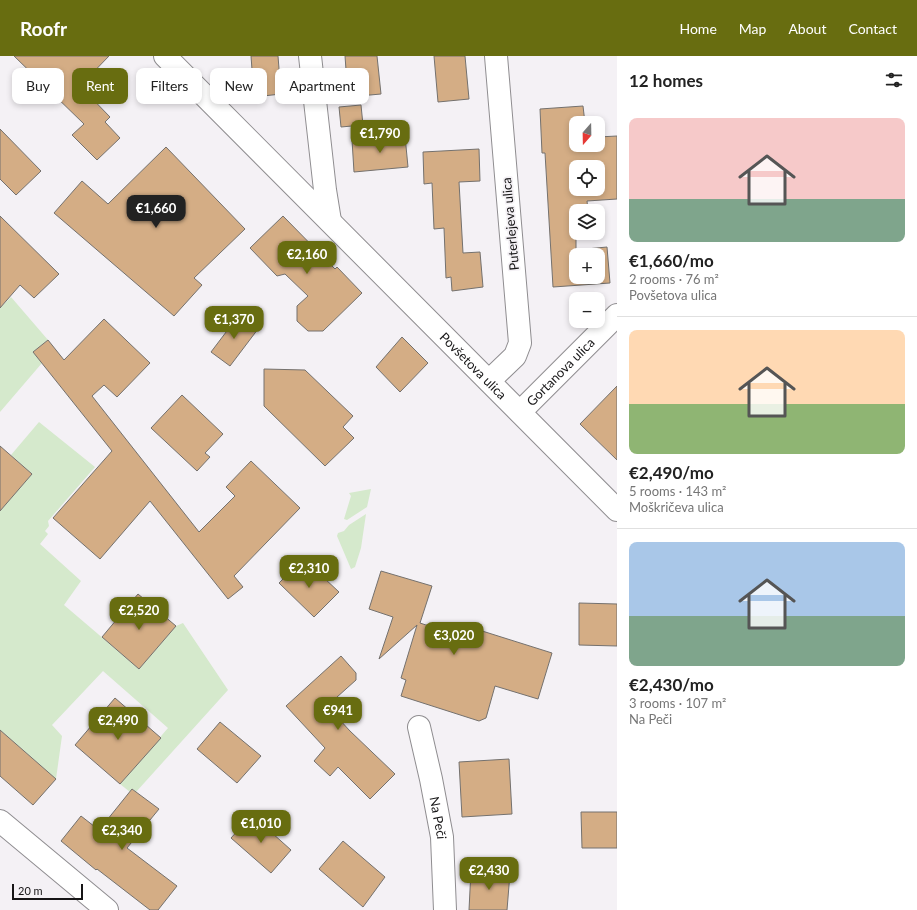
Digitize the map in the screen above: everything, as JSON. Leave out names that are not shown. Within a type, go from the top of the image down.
[{"type":"street","name":"Povšetova ulica","points":[[165,56],[617,510]]},
{"type":"street","points":[[310,56],[324,190],[330,221]]},
{"type":"street","name":"Puterlejeva ulica","points":[[489,381],[515,356],[520,342],[496,56]]},
{"type":"street","name":"Gortanova ulica","points":[[520,412],[617,315]]},
{"type":"street","name":"Na Peči","points":[[419,727],[442,837],[445,910]]},
{"type":"street","points":[[0,821],[107,910]]},
{"type":"green space","points":[[11,297],[48,340],[33,352],[42,363],[0,412],[0,308]]},
{"type":"green space","points":[[39,422],[95,467],[48,521],[49,526],[45,531],[48,534],[40,544],[81,581],[64,605],[139,669],[176,626],[183,623],[228,690],[136,792],[133,789],[130,792],[120,784],[168,728],[103,671],[52,725],[62,736],[56,779],[0,730],[0,511],[32,474],[11,455]]},
{"type":"green space","points":[[371,489],[367,507],[347,520],[344,519],[351,496],[349,493]]},
{"type":"green space","points":[[366,514],[361,548],[355,567],[351,569],[337,536],[338,533],[344,531],[349,525]]},
{"type":"building","points":[[14,56],[109,56],[97,68],[72,68],[72,104],[97,104],[110,117],[105,122],[120,138],[97,160],[72,135],[84,124],[63,104],[64,68],[26,68]]},
{"type":"building","points":[[251,56],[278,56],[279,68],[275,68],[275,95],[267,96],[267,68],[252,68]]},
{"type":"building","points":[[345,56],[377,56],[381,94],[369,95],[369,68],[346,68]]},
{"type":"building","points":[[434,56],[465,56],[469,99],[438,102]]},
{"type":"building","points":[[361,105],[363,125],[341,127],[339,107]]},
{"type":"building","points":[[583,106],[584,116],[569,116],[569,152],[605,152],[605,137],[617,136],[617,199],[587,201],[587,204],[569,204],[569,240],[576,240],[576,248],[569,248],[569,284],[596,284],[553,287],[545,153],[542,153],[540,109]]},
{"type":"building","points":[[0,129],[41,171],[16,195],[0,179]]},
{"type":"building","points":[[405,136],[408,167],[354,172],[352,140]]},
{"type":"building","points":[[166,147],[245,229],[194,278],[202,285],[174,316],[54,213],[82,181],[108,204]]},
{"type":"building","points":[[479,149],[480,181],[459,182],[463,253],[480,252],[483,287],[452,291],[451,277],[446,278],[444,228],[434,229],[432,183],[424,184],[423,152]]},
{"type":"building","points":[[0,216],[59,274],[34,298],[20,285],[0,308]]},
{"type":"building","points":[[283,216],[335,269],[337,267],[362,293],[323,331],[308,331],[297,321],[297,306],[308,296],[285,274],[277,276],[250,248]]},
{"type":"building","points":[[607,247],[610,283],[605,283],[605,248],[597,248]]},
{"type":"building","points":[[239,315],[258,329],[230,366],[211,352]]},
{"type":"building","points":[[104,319],[150,363],[117,397],[104,385],[92,396],[199,532],[235,496],[226,487],[251,461],[300,508],[234,576],[243,587],[228,599],[150,501],[100,559],[53,518],[112,451],[33,352],[48,340],[64,360]]},
{"type":"building","points":[[402,337],[428,363],[400,392],[376,367]]},
{"type":"building","points":[[264,369],[305,370],[353,416],[343,427],[354,438],[325,466],[264,406]]},
{"type":"building","points":[[617,386],[617,460],[580,424]]},
{"type":"building","points":[[182,395],[223,434],[205,453],[210,457],[197,471],[151,428]]},
{"type":"building","points":[[0,446],[32,474],[0,511]]},
{"type":"building","points":[[308,563],[339,592],[314,617],[279,583],[296,566],[301,570]]},
{"type":"building","points":[[381,571],[432,586],[420,623],[476,642],[479,630],[552,653],[538,699],[495,686],[486,718],[479,721],[401,696],[406,680],[401,678],[417,625],[379,659],[393,617],[369,609]]},
{"type":"building","points":[[138,594],[176,626],[139,669],[102,637]]},
{"type":"building","points":[[579,603],[617,604],[617,646],[579,645]]},
{"type":"building","points":[[341,656],[356,673],[356,680],[327,706],[350,731],[395,774],[370,799],[338,767],[330,776],[314,761],[325,748],[286,706]]},
{"type":"building","points":[[115,698],[161,738],[120,784],[75,745]]},
{"type":"building","points":[[220,722],[261,756],[237,783],[197,749]]},
{"type":"building","points":[[0,730],[56,779],[33,805],[0,776]]},
{"type":"building","points":[[509,759],[512,814],[462,817],[459,762]]},
{"type":"building","points":[[132,789],[159,809],[127,848],[177,886],[158,910],[150,910],[97,869],[96,870],[61,841],[81,816],[99,830]]},
{"type":"building","points":[[581,812],[617,812],[617,848],[582,848]]},
{"type":"building","points":[[252,815],[291,850],[271,873],[231,838]]},
{"type":"building","points":[[343,841],[385,877],[363,907],[319,869]]},
{"type":"building","points":[[471,870],[510,873],[507,910],[469,910]]}]
